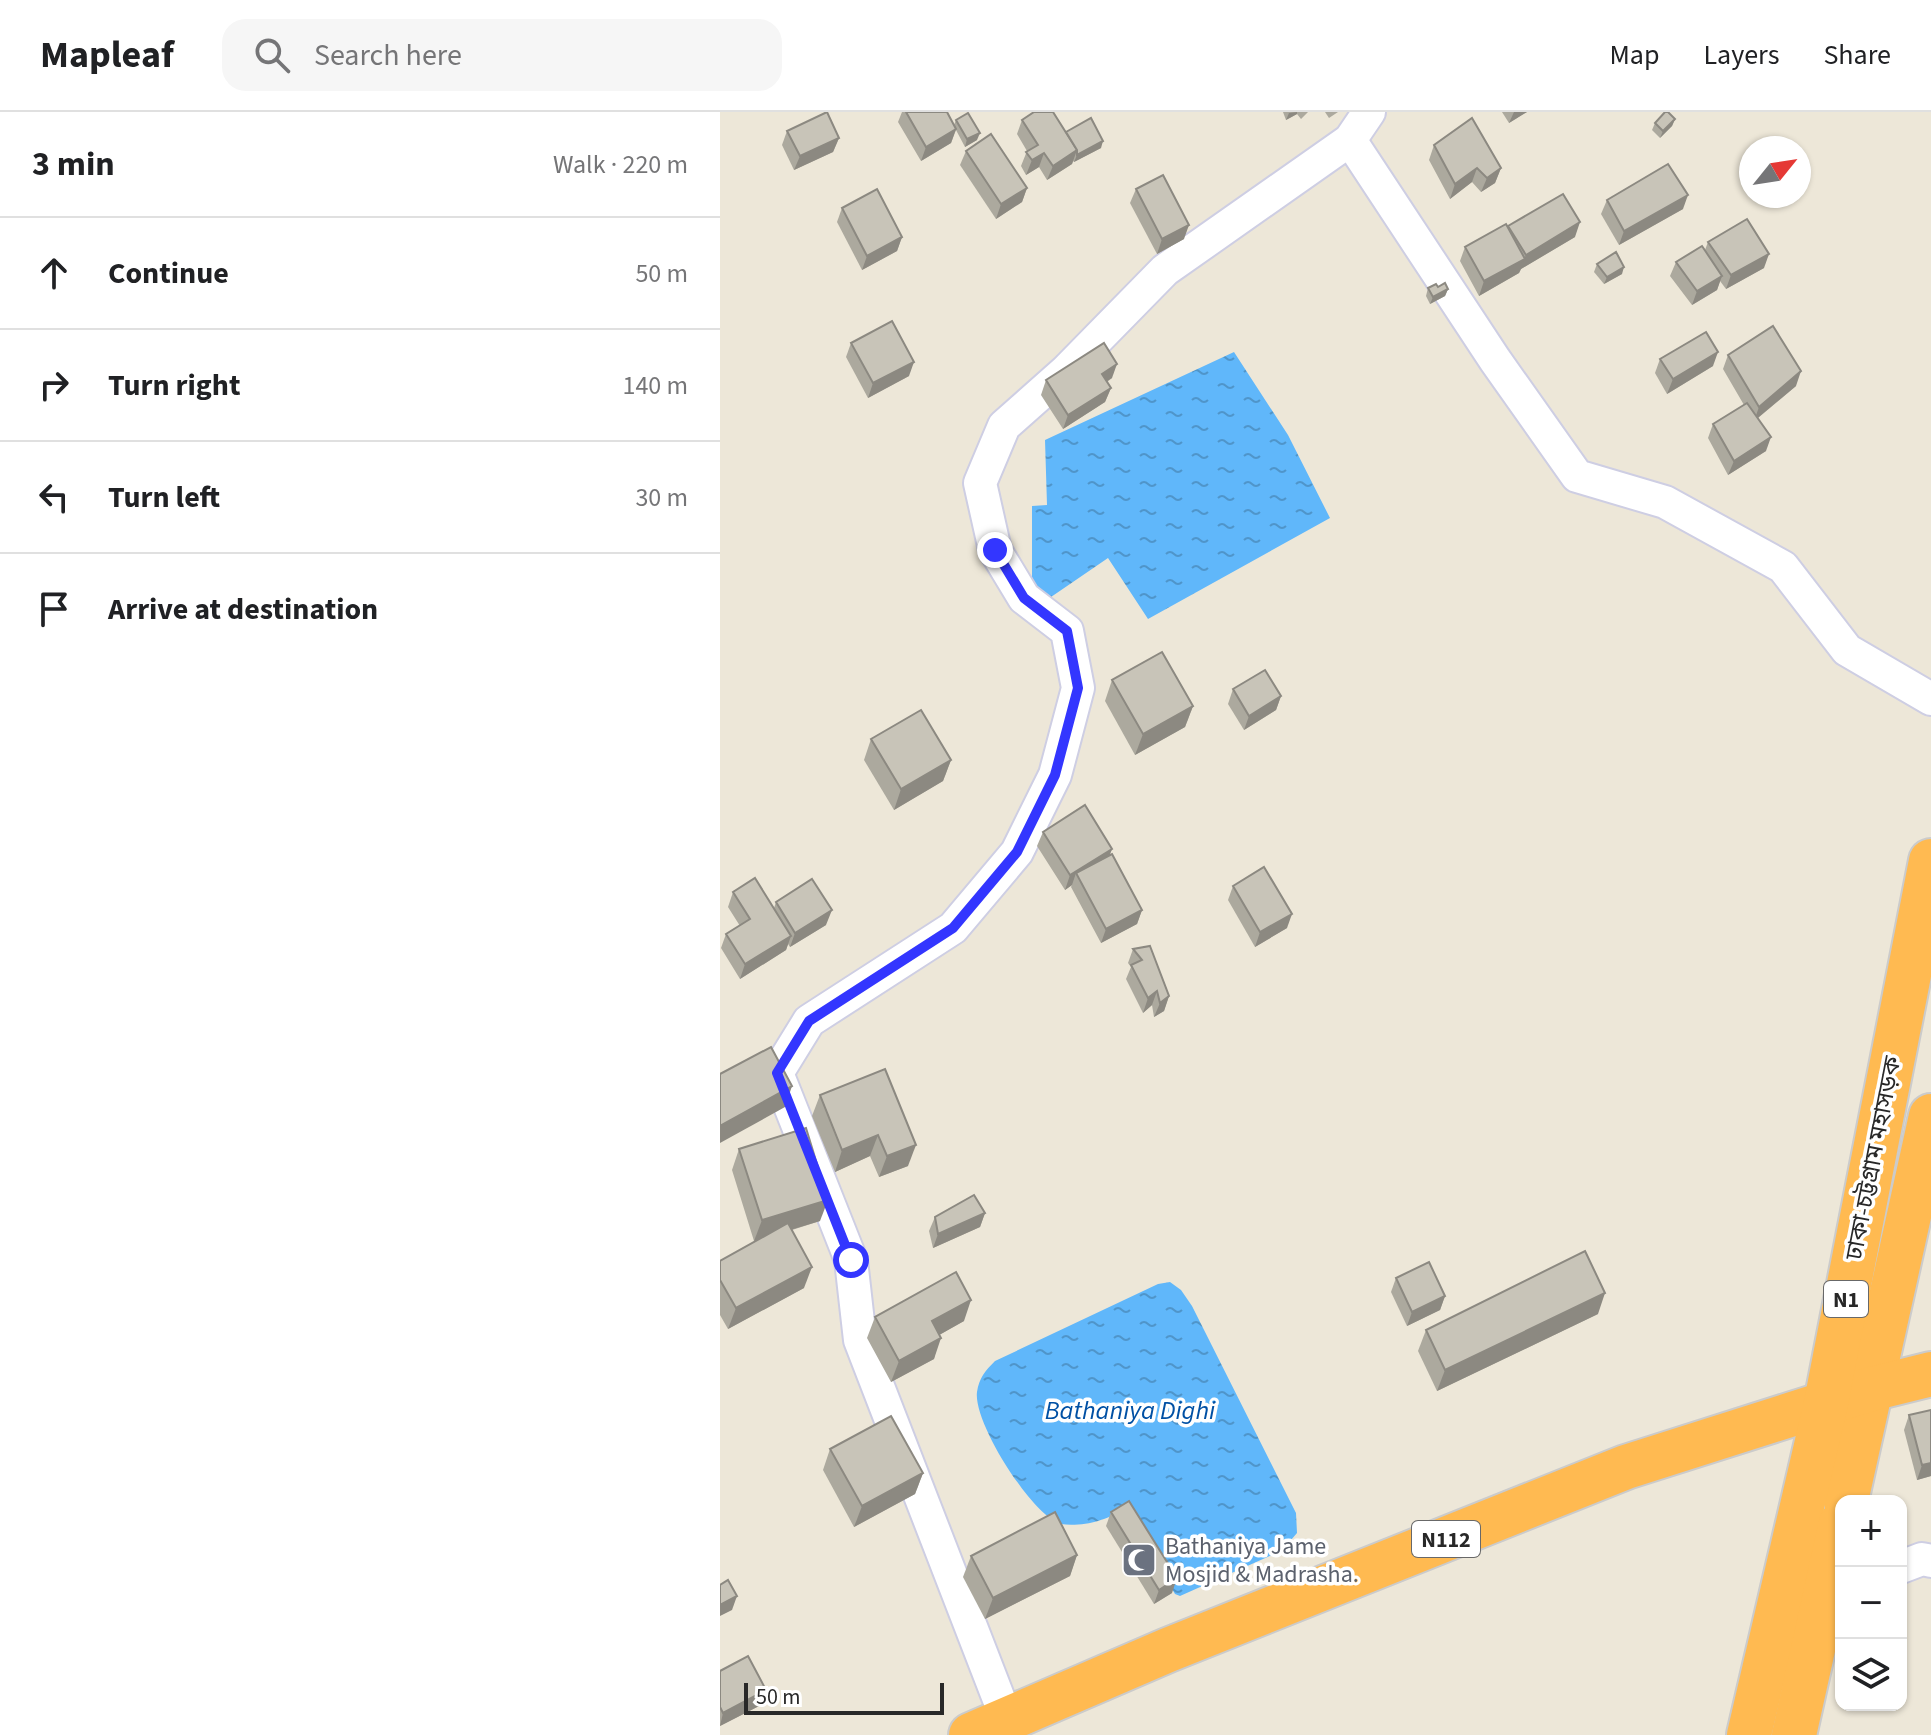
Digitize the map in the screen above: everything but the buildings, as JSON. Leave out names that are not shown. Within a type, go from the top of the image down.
[{"type":"highway","name":"ঢাকা-চট্টগ্রাম মহাসড়ক","points":[[1749,1735],[1826,1403],[1931,861]]},
{"type":"highway","name":"ঢাকা-চট্টগ্রাম মহাসড়ক","points":[[1847,1495],[1931,1116]]},
{"type":"highway","name":"N112","points":[[989,1727],[1168,1650],[1626,1467],[1871,1389],[1931,1374]]},
{"type":"highway","points":[[1794,1735],[1833,1591],[1836,1567]]},
{"type":"street","points":[[989,1727],[860,1340],[851,1260],[777,1073],[809,1021],[953,928],[1017,852],[1055,775],[1078,688],[1067,631],[1024,598],[995,550],[980,483],[1004,426],[1066,371],[1165,270],[1350,140],[1369,112]]},
{"type":"street","points":[[1350,140],[1495,360],[1577,476],[1665,502],[1783,567],[1847,650],[1931,699]]},
{"type":"street","points":[[1907,1565],[1922,1559],[1931,1561]]},
{"type":"water","points":[[1234,352],[1288,435],[1330,518],[1148,619],[1108,558],[1051,597],[1032,586],[1032,506],[1047,505],[1045,440]]},
{"type":"water","name":"Bathaniya Dighi","points":[[1170,1282],[1181,1290],[1192,1306],[1296,1513],[1297,1533],[1285,1547],[1272,1555],[1180,1596],[1175,1594],[1128,1514],[1065,1525],[1049,1517],[1035,1504],[994,1445],[978,1406],[977,1392],[983,1375],[995,1361],[1158,1284]]},
{"type":"place","name":"Bathaniya Jame Mosjid & Madrasha.","points":[[1139,1560]]},
{"type":"route","points":[[851,1260],[777,1073],[809,1021],[953,928],[1017,852],[1055,775],[1078,688],[1067,631],[1024,598],[995,550]]}]
